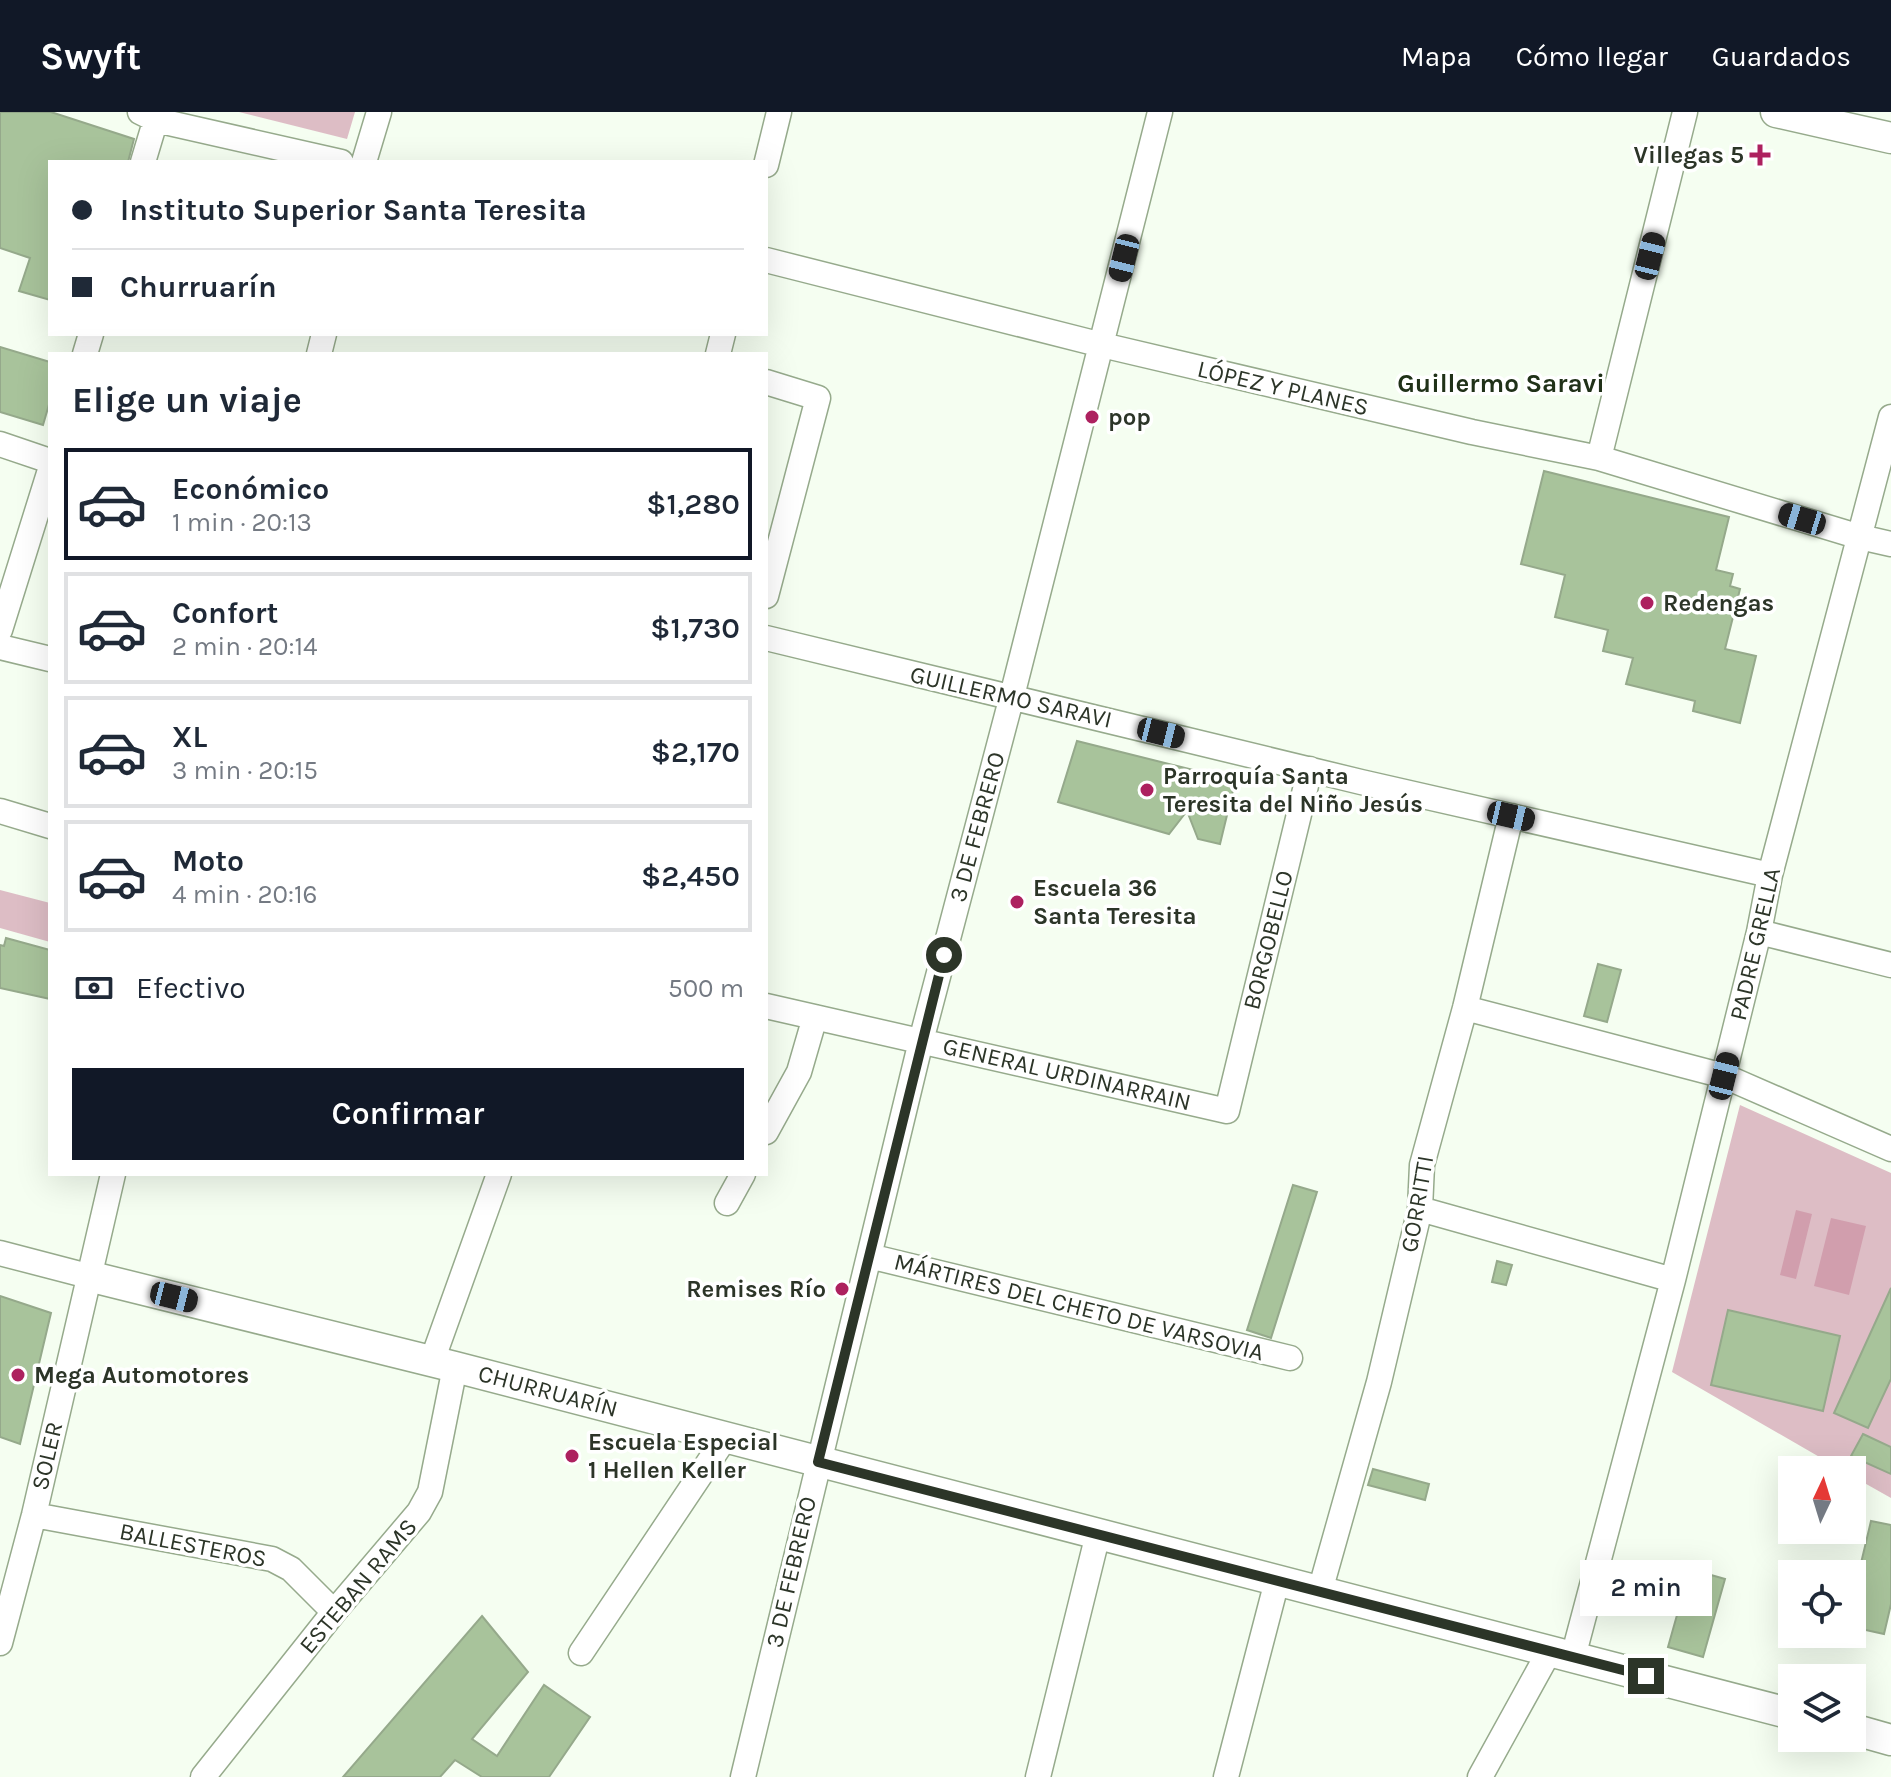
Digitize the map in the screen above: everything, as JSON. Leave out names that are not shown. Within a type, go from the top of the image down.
[{"type":"main road","points":[[1776,112],[1891,138]]},
{"type":"main road","name":"CHURRUARÍN","points":[[88,1276],[444,1364],[1778,1710]]},
{"type":"main road","points":[[1866,1733],[1891,1740]]},
{"type":"street","points":[[365,160],[379,112]]},
{"type":"street","points":[[767,160],[779,112]]},
{"type":"street","name":"3 DE FEBRERO","points":[[743,1777],[921,1041],[1160,112]]},
{"type":"street","points":[[1599,458],[1685,112]]},
{"type":"street","points":[[143,160],[151,115],[333,160]]},
{"type":"street","name":"LÓPEZ Y PLANES","points":[[768,261],[1102,345],[1472,432],[1599,458],[1891,544]]},
{"type":"street","points":[[768,383],[818,398],[768,588]]},
{"type":"street","name":"PADRE GRELLA","points":[[1480,1777],[1561,1654],[1673,1280],[1759,932],[1770,875],[1891,417]]},
{"type":"street","points":[[0,444],[48,460]]},
{"type":"street","points":[[0,630],[48,476]]},
{"type":"street","name":"GUILLERMO SARAVI","points":[[768,638],[1310,769],[1770,875]]},
{"type":"street","points":[[0,647],[48,659]]},
{"type":"street","name":"BORGOBELLO","points":[[1227,1111],[1310,769]]},
{"type":"street","points":[[0,811],[48,825]]},
{"type":"street","name":"GORRITTI","points":[[1320,1591],[1379,1382],[1420,1209],[1422,1165],[1465,1008],[1511,816]]},
{"type":"street","points":[[1759,932],[1891,965]]},
{"type":"street","name":"GENERAL URDINARRAIN","points":[[768,1006],[1227,1111]]},
{"type":"street","points":[[1465,1008],[1724,1076],[1891,1149]]},
{"type":"street","points":[[768,1128],[799,1072],[815,1017]]},
{"type":"street","name":"SOLER","points":[[0,1643],[34,1515],[113,1176]]},
{"type":"street","name":"ESTEBAN RAMS","points":[[203,1777],[334,1612],[419,1512],[430,1492],[444,1364],[498,1176]]},
{"type":"street","points":[[727,1203],[742,1176]]},
{"type":"street","points":[[1420,1209],[1673,1280]]},
{"type":"street","name":"CHURRUARÍN","points":[[0,1253],[88,1276]]},
{"type":"street","name":"MÁRTIRES DEL CHETO DE VARSOVIA","points":[[869,1256],[1290,1358]]},
{"type":"street","points":[[581,1653],[725,1438]]},
{"type":"street","name":"BALLESTEROS","points":[[34,1515],[272,1559],[291,1569],[334,1612]]},
{"type":"street","points":[[1038,1777],[1098,1534]]},
{"type":"street","points":[[1226,1777],[1277,1581]]},
{"type":"shaded area","points":[[239,112],[355,112],[347,139]]},
{"type":"shaded area","points":[[0,890],[48,902],[48,941],[0,928]]},
{"type":"shaded area","points":[[1740,1105],[1891,1173],[1891,1498],[1866,1484],[1866,1456],[1818,1456],[1672,1372]]},
{"type":"shaded area","points":[[1796,1210],[1812,1214],[1796,1279],[1780,1275]]},
{"type":"shaded area","points":[[1831,1218],[1866,1226],[1849,1295],[1814,1286]]},
{"type":"building","points":[[0,112],[51,112],[134,139],[129,160],[48,160],[48,299],[19,291],[30,258],[0,248]]},
{"type":"building","points":[[0,347],[48,361],[48,408],[43,425],[0,412]]},
{"type":"building","name":"Redengas","points":[[1544,471],[1729,517],[1716,570],[1733,574],[1730,586],[1740,589],[1725,649],[1756,656],[1740,723],[1693,711],[1695,701],[1626,684],[1633,658],[1603,651],[1608,630],[1555,617],[1565,575],[1521,564]]},
{"type":"building","name":"Parroquía Santa Teresita del Niño Jesús","points":[[1077,741],[1193,770],[1205,784],[1216,773],[1236,778],[1220,844],[1198,839],[1187,811],[1169,834],[1058,802]]},
{"type":"building","points":[[6,938],[48,949],[48,999],[0,988],[0,945],[4,946]]},
{"type":"building","points":[[1598,964],[1621,970],[1607,1022],[1584,1016]]},
{"type":"building","points":[[1293,1185],[1317,1192],[1271,1338],[1247,1330]]},
{"type":"building","points":[[1497,1261],[1512,1265],[1506,1285],[1492,1282]]},
{"type":"building","points":[[1891,1288],[1891,1379],[1868,1428],[1834,1413]]},
{"type":"building","name":"Mega Automotores","points":[[0,1296],[51,1313],[20,1444],[0,1437]]},
{"type":"building","points":[[1728,1310],[1840,1336],[1823,1411],[1711,1385]]},
{"type":"building","points":[[1863,1434],[1891,1447],[1891,1474],[1866,1463],[1866,1456],[1851,1456]]},
{"type":"building","points":[[1373,1469],[1429,1484],[1425,1500],[1368,1485]]},
{"type":"building","points":[[1871,1521],[1891,1525],[1891,1604],[1884,1634],[1866,1630],[1866,1560],[1862,1560]]},
{"type":"building","points":[[1690,1569],[1725,1579],[1703,1657],[1668,1647]]},
{"type":"building","points":[[482,1616],[528,1672],[472,1739],[497,1756],[544,1685],[590,1717],[549,1777],[482,1777],[455,1760],[440,1777],[343,1777]]},
{"type":"place","name":"Villegas 5","points":[[1760,155]]},
{"type":"place","name":"pop","points":[[1092,417]]},
{"type":"place","name":"Redengas","points":[[1647,603]]},
{"type":"place","name":"Parroquía Santa Teresita del Niño Jesús","points":[[1147,790]]},
{"type":"place","name":"Escuela 36 Santa Teresita","points":[[1017,902]]},
{"type":"place","name":"Remises Río","points":[[842,1289]]},
{"type":"place","name":"Mega Automotores","points":[[18,1375]]},
{"type":"place","name":"Escuela Especial 1 Hellen Keller","points":[[572,1456]]},
{"type":"district","name":"Guillermo Saravi","points":[[1501,383]]},
{"type":"route","points":[[944,955],[818,1462],[1646,1676]]}]
